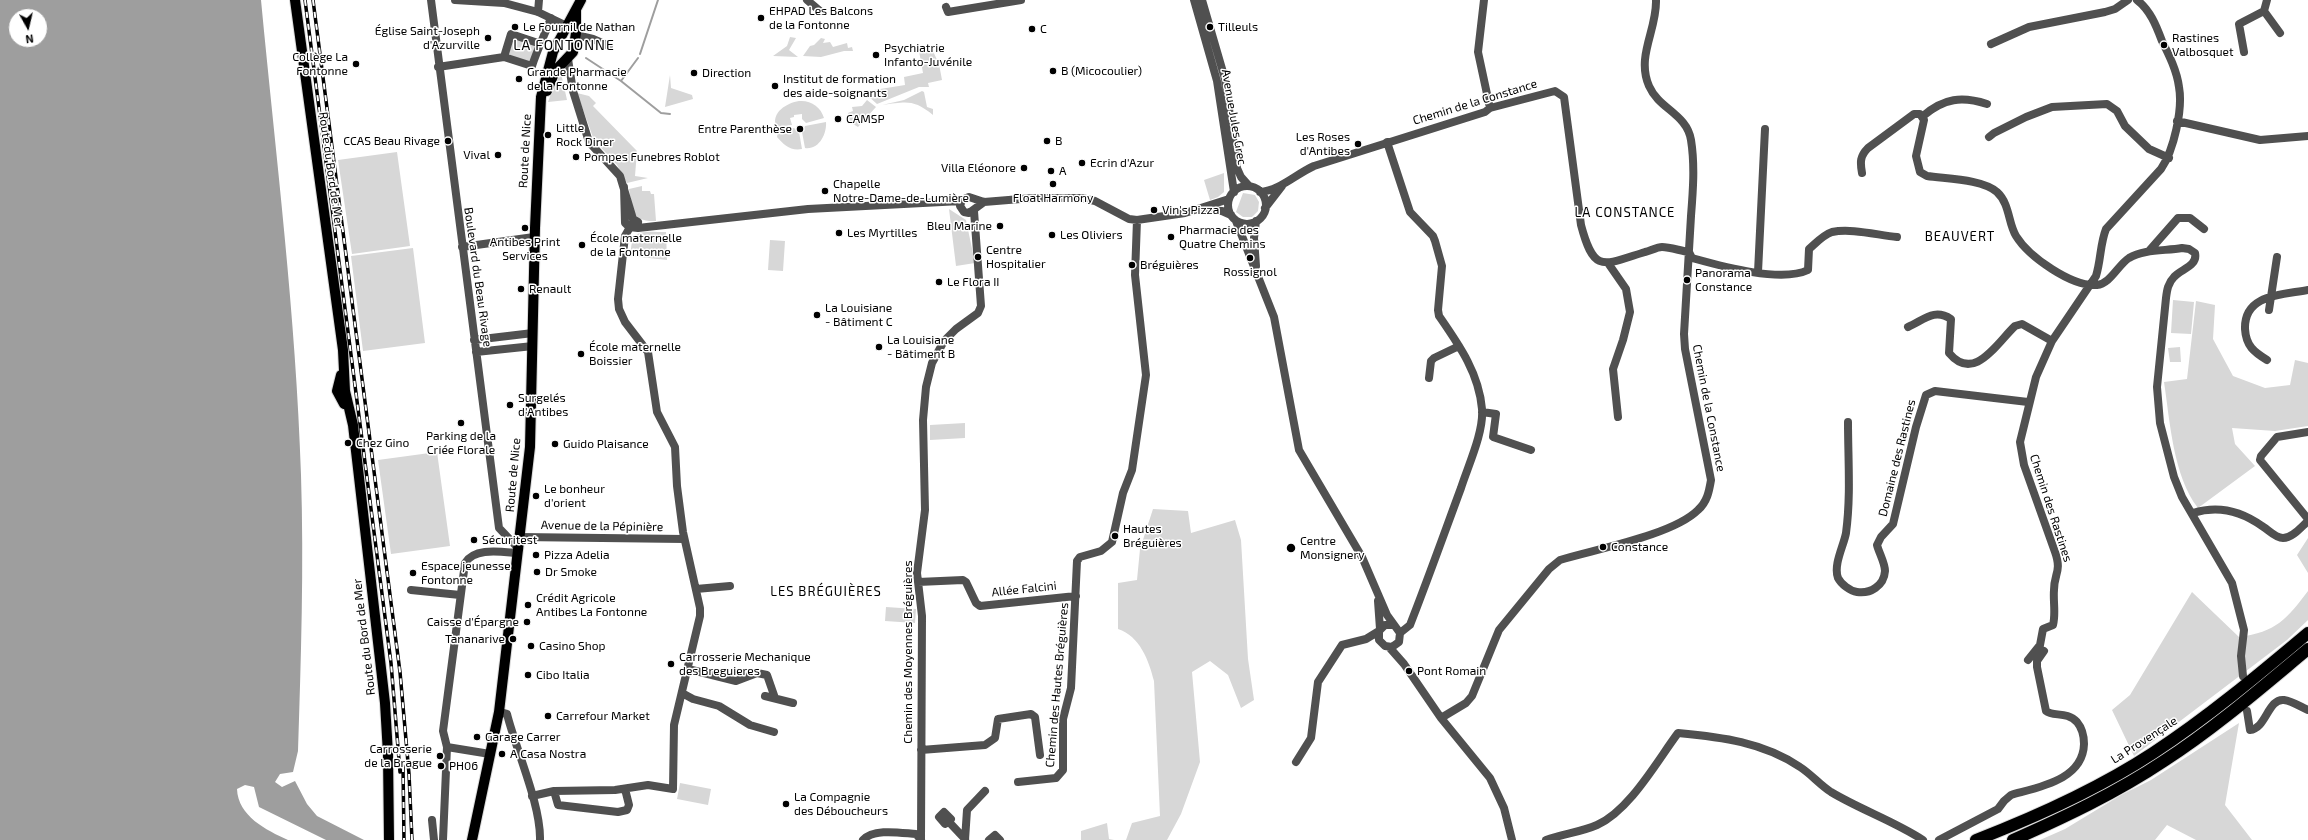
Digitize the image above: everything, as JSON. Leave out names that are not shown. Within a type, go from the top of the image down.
[{"type":"highway","name":"La Provençale","points":[[1976,840],[2052,809],[2105,782],[2147,757],[2221,705],[2308,633]]},
{"type":"highway","points":[[2013,840],[2095,802],[2163,762],[2230,714],[2308,649]]},
{"type":"main road","name":"Route du Bord de Mer","points":[[295,0],[341,343],[342,390],[352,432],[385,703],[388,754],[389,840]]},
{"type":"main road","points":[[541,107],[555,71],[573,52],[573,33],[576,10],[581,0]]},
{"type":"main road","name":"Route de Nice","points":[[472,840],[499,712],[530,447],[534,238],[542,90],[549,60],[557,44],[573,33]]},
{"type":"main road","points":[[557,44],[555,53],[564,62]]},
{"type":"street","name":"Boulevard du Beau Rivage","points":[[431,0],[438,67],[462,247],[478,352],[499,528],[518,551]]},
{"type":"street","points":[[455,0],[504,3],[538,12],[551,18],[573,33],[609,46]]},
{"type":"street","points":[[538,12],[539,0]]},
{"type":"street","points":[[807,0],[820,11]]},
{"type":"street","points":[[946,7],[948,12],[1021,0]]},
{"type":"street","name":"Avenue Jules Grec","points":[[1194,0],[1218,81],[1234,192]]},
{"type":"street","name":"Avenue Jules Grec","points":[[1202,0],[1225,79],[1237,168],[1241,177],[1249,186]]},
{"type":"street","points":[[1484,0],[1478,52],[1490,108]]},
{"type":"street","name":"Chemin de la Constance","points":[[1441,718],[1466,703],[1472,696],[1499,630],[1549,569],[1560,560],[1672,528],[1698,511],[1706,499],[1711,480],[1685,349],[1684,334],[1693,170],[1689,130],[1684,122],[1660,101],[1649,87],[1644,65],[1656,0]]},
{"type":"street","points":[[1992,44],[2029,26],[2105,12],[2115,9],[2128,0]]},
{"type":"street","name":"Chemin des Rastines","points":[[2028,660],[2040,645],[2043,629],[2053,625],[2055,618],[2054,588],[2059,569],[2055,552],[2020,451],[2028,402],[2036,377],[2052,340],[2090,285],[2099,267],[2102,240],[2106,228],[2161,169],[2168,158],[2177,121],[2180,94],[2176,74],[2152,17],[2136,0]]},
{"type":"street","points":[[2244,52],[2238,24],[2264,11],[2267,0]]},
{"type":"street","points":[[2264,11],[2280,34]]},
{"type":"street","points":[[438,67],[504,57],[532,66],[551,18]]},
{"type":"street","points":[[504,57],[511,34],[541,44]]},
{"type":"street","points":[[564,62],[589,142],[620,176],[624,186],[625,223],[632,223],[651,228],[808,209],[952,203],[961,204],[969,197],[973,208],[984,202],[1033,198],[1082,198],[1094,201],[1129,219],[1137,220],[1214,209],[1234,218],[1246,224],[1256,221],[1264,214],[1265,199],[1260,192],[1249,186],[1234,192],[1229,199],[1228,204],[1234,218],[1257,271],[1274,317],[1299,450],[1362,557],[1387,615],[1400,633],[1399,642],[1404,664]]},
{"type":"street","name":"Chemin de la Constance","points":[[1260,192],[1269,191],[1314,166],[1485,112],[1490,108],[1496,108],[1555,91],[1562,94],[1564,97],[1577,196],[1586,243],[1597,260],[1608,263]]},
{"type":"street","points":[[1862,174],[1860,161],[1862,154],[1914,114],[1923,116],[1938,106],[1956,99],[1973,99],[1987,104]]},
{"type":"street","points":[[1990,137],[1994,133],[2026,117],[2052,108],[2107,104],[2117,111],[2125,126],[2149,149],[2168,158]]},
{"type":"street","points":[[1923,116],[1924,120],[1916,156],[1920,172],[1927,176],[1985,184],[1991,188],[1998,193],[2006,206],[2015,235],[2026,250],[2055,270],[2080,283],[2090,285],[2105,283],[2130,258],[2148,251],[2189,249],[2195,253],[2196,258],[2193,264],[2179,273],[2169,283],[2160,339],[2157,387],[2160,423],[2168,457],[2182,497],[2193,513],[2232,583],[2244,630],[2241,656],[2243,676]]},
{"type":"street","points":[[2177,121],[2260,140],[2308,136]]},
{"type":"street","points":[[1758,272],[1765,129]]},
{"type":"street","points":[[1387,142],[1410,212],[1433,236],[1435,241],[1442,266],[1438,310],[1439,316],[1469,361],[1482,412],[1472,456],[1450,521],[1410,625],[1400,633]]},
{"type":"street","name":"Chemin de la Constance","points":[[1265,208],[1287,180]]},
{"type":"street","points":[[1188,212],[1229,199]]},
{"type":"street","name":"Chemin des Moyennes Bréguières","points":[[921,840],[922,616],[917,573],[925,510],[923,420],[926,387],[932,363],[944,341],[956,329],[978,313],[981,306],[973,208],[961,204]]},
{"type":"street","points":[[2148,251],[2178,218],[2190,218],[2204,229]]},
{"type":"street","name":"Chemin des Hautes Bréguières","points":[[1018,782],[1056,778],[1063,770],[1063,718],[1069,703],[1071,688],[1078,559],[1101,551],[1112,542],[1123,493],[1132,470],[1146,375],[1135,275],[1137,220]]},
{"type":"street","points":[[1256,221],[1254,238],[1257,271]]},
{"type":"street","points":[[532,796],[554,791],[625,789],[648,785],[673,789],[674,725],[700,616],[696,589],[684,539],[677,492],[675,448],[657,412],[648,352],[625,322],[619,309],[618,299],[625,236],[632,223]]},
{"type":"street","points":[[1618,417],[1613,369],[1624,340],[1630,312],[1626,289],[1608,263],[1662,247],[1689,252],[1692,258],[1741,271],[1798,274],[1808,270],[1809,249],[1824,235],[1832,232],[1855,232],[1897,238]]},
{"type":"street","points":[[462,247],[534,238]]},
{"type":"street","points":[[2269,310],[2277,257]]},
{"type":"street","points":[[2267,360],[2253,352],[2247,343],[2245,320],[2248,311],[2254,304],[2272,296],[2308,290]]},
{"type":"street","points":[[1908,327],[1934,314],[1943,314],[1951,319],[1949,353],[1956,362],[1964,365],[1974,365],[1981,361],[2015,326],[2022,324],[2052,340]]},
{"type":"street","points":[[476,339],[533,333]]},
{"type":"street","points":[[478,352],[532,346]]},
{"type":"street","points":[[1429,378],[1431,362],[1434,358],[1459,346]]},
{"type":"street","name":"Domaine des Rastines","points":[[1848,422],[1848,516],[1844,542],[1837,567],[1838,577],[1842,584],[1853,591],[1864,593],[1876,589],[1882,581],[1885,571],[1877,545],[1881,537],[1893,524],[1916,427],[1926,395],[1935,391],[2028,402]]},
{"type":"street","points":[[1482,412],[1496,414],[1493,437],[1531,450]]},
{"type":"street","points":[[2193,513],[2214,508],[2225,509],[2254,521],[2274,536],[2283,538],[2291,536],[2308,520],[2260,460],[2261,456],[2277,437],[2308,432]]},
{"type":"street","name":"Avenue de la Pépinière","points":[[520,537],[684,539]]},
{"type":"street","points":[[443,840],[447,746],[443,731],[465,563],[468,558],[476,553],[518,551]]},
{"type":"street","name":"Allée Falcini","points":[[918,582],[963,580],[966,582],[976,604],[980,606],[1076,596]]},
{"type":"street","points":[[696,589],[730,586]]},
{"type":"street","points":[[1376,589],[1379,633],[1382,644],[1389,647],[1404,664],[1441,718],[1490,778],[1497,791],[1512,840]]},
{"type":"street","points":[[411,590],[460,595]]},
{"type":"street","points":[[1296,762],[1311,738],[1318,682],[1342,644],[1366,639],[1379,633],[1385,625],[1394,625]]},
{"type":"street","points":[[1389,647],[1399,642]]},
{"type":"street","points":[[1939,840],[1998,809],[2011,795],[2065,777],[2078,764],[2084,752],[2082,729],[2076,721],[2067,715],[2048,713],[2046,711],[2037,668],[2037,661],[2044,651]]},
{"type":"street","points":[[688,668],[736,681],[757,673],[767,675],[775,698]]},
{"type":"street","points":[[682,693],[693,699],[719,706],[750,725],[774,732]]},
{"type":"street","points":[[765,696],[793,703]]},
{"type":"street","points":[[2247,711],[2250,730],[2259,726],[2275,704],[2280,700],[2286,700],[2308,710]]},
{"type":"street","points":[[499,712],[507,714],[532,796],[539,825],[540,840]]},
{"type":"street","points":[[921,750],[985,745],[995,738],[998,719],[1031,714],[1036,717],[1040,755]]},
{"type":"street","points":[[1546,840],[1598,824],[1621,807],[1642,785],[1678,732],[1728,738],[1778,754],[1801,767],[1830,791],[1908,830],[1923,840]]},
{"type":"street","points":[[447,746],[490,754]]},
{"type":"street","points":[[554,791],[558,806],[618,812],[627,810],[629,805],[625,789]]},
{"type":"street","points":[[965,839],[967,810],[985,791]]},
{"type":"street","points":[[432,820],[434,840]]},
{"type":"street","points":[[949,822],[965,839]]},
{"type":"street","points":[[864,839],[871,834],[904,833],[916,834],[921,840]]},
{"type":"street","points":[[989,840],[995,835],[1000,840]]},
{"type":"shaded area","points":[[0,0],[261,0],[295,356],[302,510],[302,613],[298,751],[293,772],[280,774],[275,782],[282,787],[295,781],[307,804],[317,816],[364,840],[326,840],[259,807],[254,787],[245,785],[237,789],[242,807],[255,821],[262,827],[288,840],[0,840]]},
{"type":"shaded area","points":[[790,37],[796,38],[789,50],[798,57],[773,56],[787,46]]},
{"type":"shaded area","points":[[513,38],[537,45],[530,63],[508,56]]},
{"type":"shaded area","points":[[821,38],[825,39],[823,43],[830,42],[833,47],[847,43],[848,48],[852,47],[853,51],[844,51],[821,57],[803,56],[810,46],[814,45]]},
{"type":"shaded area","points":[[932,49],[939,64],[942,80],[928,83],[929,87],[919,87],[877,104],[868,96],[874,90],[905,85],[904,77],[923,73],[919,51]]},
{"type":"shaded area","points":[[561,73],[567,100],[548,102],[558,74]]},
{"type":"shaded area","points":[[670,75],[671,88],[692,95],[693,99],[665,107]]},
{"type":"shaded area","points":[[922,91],[924,92],[927,107],[933,109],[933,115],[915,104],[898,103],[882,105],[904,100]]},
{"type":"shaded area","points":[[577,93],[589,96],[596,103],[593,106],[637,151],[635,176],[648,178],[627,183],[617,165],[594,140]]},
{"type":"shaded area","points":[[867,100],[876,107],[858,127],[850,122],[848,113],[853,111],[852,107],[862,106]]},
{"type":"shaded area","points":[[799,101],[808,102],[815,105],[821,111],[824,118],[806,123],[802,119],[802,114],[794,115],[794,117],[790,118],[792,125],[776,127],[776,117],[781,109]]},
{"type":"shaded area","points":[[826,122],[825,131],[818,144],[810,148],[805,148],[802,132],[805,126]]},
{"type":"shaded area","points":[[794,128],[799,132],[802,149],[788,147],[777,137],[778,132]]},
{"type":"shaded area","points":[[397,152],[410,246],[352,254],[338,160]]},
{"type":"shaded area","points":[[1224,173],[1224,192],[1218,197],[1210,200],[1204,180]]},
{"type":"shaded area","points":[[642,186],[642,191],[650,191],[651,194],[654,194],[656,221],[648,221],[638,217],[633,209],[629,189]]},
{"type":"shaded area","points":[[1243,193],[1255,195],[1259,202],[1258,211],[1252,217],[1243,217],[1236,212]]},
{"type":"shaded area","points":[[949,209],[966,220],[975,263],[956,266]]},
{"type":"shaded area","points":[[666,232],[667,260],[631,256],[633,240],[640,233]]},
{"type":"shaded area","points":[[770,240],[785,241],[783,271],[768,270]]},
{"type":"shaded area","points":[[413,248],[425,343],[363,351],[351,256]]},
{"type":"shaded area","points":[[2173,300],[2194,302],[2191,334],[2171,333]]},
{"type":"shaded area","points":[[2196,301],[2215,305],[2213,339],[2233,376],[2265,388],[2290,385],[2295,360],[2308,363],[2308,426],[2275,431],[2232,428],[2235,444],[2255,466],[2198,508],[2183,480],[2178,464],[2171,431],[2164,382],[2187,379]]},
{"type":"shaded area","points":[[2180,347],[2181,362],[2170,362],[2168,348]]},
{"type":"shaded area","points":[[965,423],[965,438],[930,440],[930,425]]},
{"type":"shaded area","points":[[437,452],[450,546],[391,554],[378,460]]},
{"type":"shaded area","points":[[1153,509],[1188,511],[1191,533],[1235,520],[1241,540],[1248,659],[1254,700],[1241,708],[1228,675],[1210,661],[1192,672],[1200,762],[1181,814],[1167,840],[1126,840],[1132,823],[1160,816],[1154,681],[1149,665],[1138,643],[1126,632],[1118,629],[1118,583],[1137,580],[1140,549]]},
{"type":"shaded area","points":[[2308,538],[2308,573],[2297,555]]},
{"type":"shaded area","points":[[2308,591],[2308,620],[2287,640],[2134,756],[2112,710],[2130,695],[2192,592],[2239,637],[2262,632],[2280,623],[2294,609]]},
{"type":"shaded area","points":[[886,607],[916,609],[915,623],[885,621]]},
{"type":"shaded area","points":[[2239,723],[2225,805],[2252,840],[2196,840],[2167,825],[2155,840],[2040,840],[2065,829],[2121,795],[2151,780]]},
{"type":"shaded area","points":[[680,783],[711,789],[708,805],[677,799]]},
{"type":"shaded area","points":[[1107,823],[1109,839],[1114,840],[1081,840],[1081,831]]},
{"type":"waterway","points":[[640,54],[658,0]]},
{"type":"waterway","points":[[586,58],[621,81],[638,58]]},
{"type":"waterway","points":[[621,81],[661,113],[670,114]]},
{"type":"railway","points":[[305,0],[391,663],[400,772]]},
{"type":"railway","points":[[313,0],[400,672],[409,774],[412,840]]},
{"type":"railway","points":[[403,766],[404,840]]},
{"type":"place","name":"EHPAD Les Balcons de la Fontonne","points":[[761,18]]},
{"type":"place","name":"Le Fournil de Nathan","points":[[515,27]]},
{"type":"place","name":"Tilleuls","points":[[1210,27]]},
{"type":"place","name":"C","points":[[1032,29]]},
{"type":"place","name":"Église Saint-Joseph d'Azurville","points":[[488,38]]},
{"type":"place","name":"Rastines Valbosquet","points":[[2164,45]]},
{"type":"place","name":"Psychiatrie Infanto-Juvénile","points":[[876,55]]},
{"type":"place","name":"Collège La Fontonne","points":[[356,64]]},
{"type":"place","name":"B (Micocoulier)","points":[[1053,71]]},
{"type":"place","name":"Direction","points":[[694,73]]},
{"type":"place","name":"Grande Pharmacie de la Fontonne","points":[[519,79]]},
{"type":"place","name":"Institut de formation des aide-soignants","points":[[775,86]]},
{"type":"place","name":"CAMSP","points":[[838,119]]},
{"type":"place","name":"Entre Parenthèse","points":[[800,129]]},
{"type":"place","name":"Little Rock Diner","points":[[548,135]]},
{"type":"place","name":"CCAS Beau Rivage","points":[[448,141]]},
{"type":"place","name":"B","points":[[1047,141]]},
{"type":"place","name":"Les Roses d'Antibes","points":[[1358,144]]},
{"type":"place","name":"Vival","points":[[498,155]]},
{"type":"place","name":"Pompes Funebres Roblot","points":[[576,157]]},
{"type":"place","name":"Ecrin d'Azur","points":[[1082,163]]},
{"type":"place","name":"Villa Eléonore","points":[[1024,168]]},
{"type":"place","name":"A","points":[[1051,171]]},
{"type":"place","name":"Float Harmony","points":[[1053,184]]},
{"type":"place","name":"Chapelle Notre-Dame-de-Lumière","points":[[825,191]]},
{"type":"place","name":"Vin's Pizza","points":[[1154,210]]},
{"type":"place","name":"Bleu Marine","points":[[1000,226]]},
{"type":"place","name":"Antibes Print Services","points":[[525,228]]},
{"type":"place","name":"Les Myrtilles","points":[[839,233]]},
{"type":"place","name":"Les Oliviers","points":[[1052,235]]},
{"type":"place","name":"Pharmacie des Quatre Chemins","points":[[1171,237]]},
{"type":"place","name":"École maternelle de la Fontonne","points":[[582,245]]},
{"type":"place","name":"Centre Hospitalier","points":[[978,257]]},
{"type":"place","name":"Rossignol","points":[[1250,258]]},
{"type":"place","name":"Bréguières","points":[[1132,265]]},
{"type":"place","name":"Panorama Constance","points":[[1687,280]]},
{"type":"place","name":"Le Flora II","points":[[939,282]]},
{"type":"place","name":"Renault","points":[[521,289]]},
{"type":"place","name":"La Louisiane - Bâtiment C","points":[[817,315]]},
{"type":"place","name":"La Louisiane - Bâtiment B","points":[[879,347]]},
{"type":"place","name":"École maternelle Boissier","points":[[581,354]]},
{"type":"place","name":"Surgelés d'Antibes","points":[[510,405]]},
{"type":"place","name":"Parking de la Criée Florale","points":[[461,423]]},
{"type":"place","name":"Chez Gino","points":[[348,443]]},
{"type":"place","name":"Guido Plaisance","points":[[555,444]]},
{"type":"place","name":"Le bonheur d'orient","points":[[536,496]]},
{"type":"place","name":"Hautes Bréguières","points":[[1115,536]]},
{"type":"place","name":"Sécuritest","points":[[474,540]]},
{"type":"place","name":"Constance","points":[[1603,547]]},
{"type":"place","name":"Centre Monsignery","points":[[1291,548]]},
{"type":"place","name":"Pizza Adelia","points":[[536,555]]},
{"type":"place","name":"Dr Smoke","points":[[537,572]]},
{"type":"place","name":"Espace jeunesse Fontonne","points":[[413,573]]},
{"type":"place","name":"Crédit Agricole Antibes La Fontonne","points":[[528,605]]},
{"type":"place","name":"Caisse d'Épargne","points":[[527,622]]},
{"type":"place","name":"Tananarive","points":[[513,639]]},
{"type":"place","name":"Casino Shop","points":[[531,646]]},
{"type":"place","name":"Carrosserie Mechanique des Breguieres","points":[[671,664]]},
{"type":"place","name":"Pont Romain","points":[[1409,671]]},
{"type":"place","name":"Cibo Italia","points":[[528,675]]},
{"type":"place","name":"Carrefour Market","points":[[548,716]]},
{"type":"place","name":"Garage Carrer","points":[[477,737]]},
{"type":"place","name":"A Casa Nostra","points":[[502,754]]},
{"type":"place","name":"Carrosserie de la Brague","points":[[440,756]]},
{"type":"place","name":"PH06","points":[[441,766]]},
{"type":"place","name":"La Compagnie des Déboucheurs","points":[[786,804]]},
{"type":"district","name":"LA FONTONNE","points":[[564,45]]},
{"type":"district","name":"LA CONSTANCE","points":[[1625,213]]},
{"type":"district","name":"BEAUVERT","points":[[1960,237]]},
{"type":"district","name":"LES BRÉGUIÈRES","points":[[826,592]]}]
